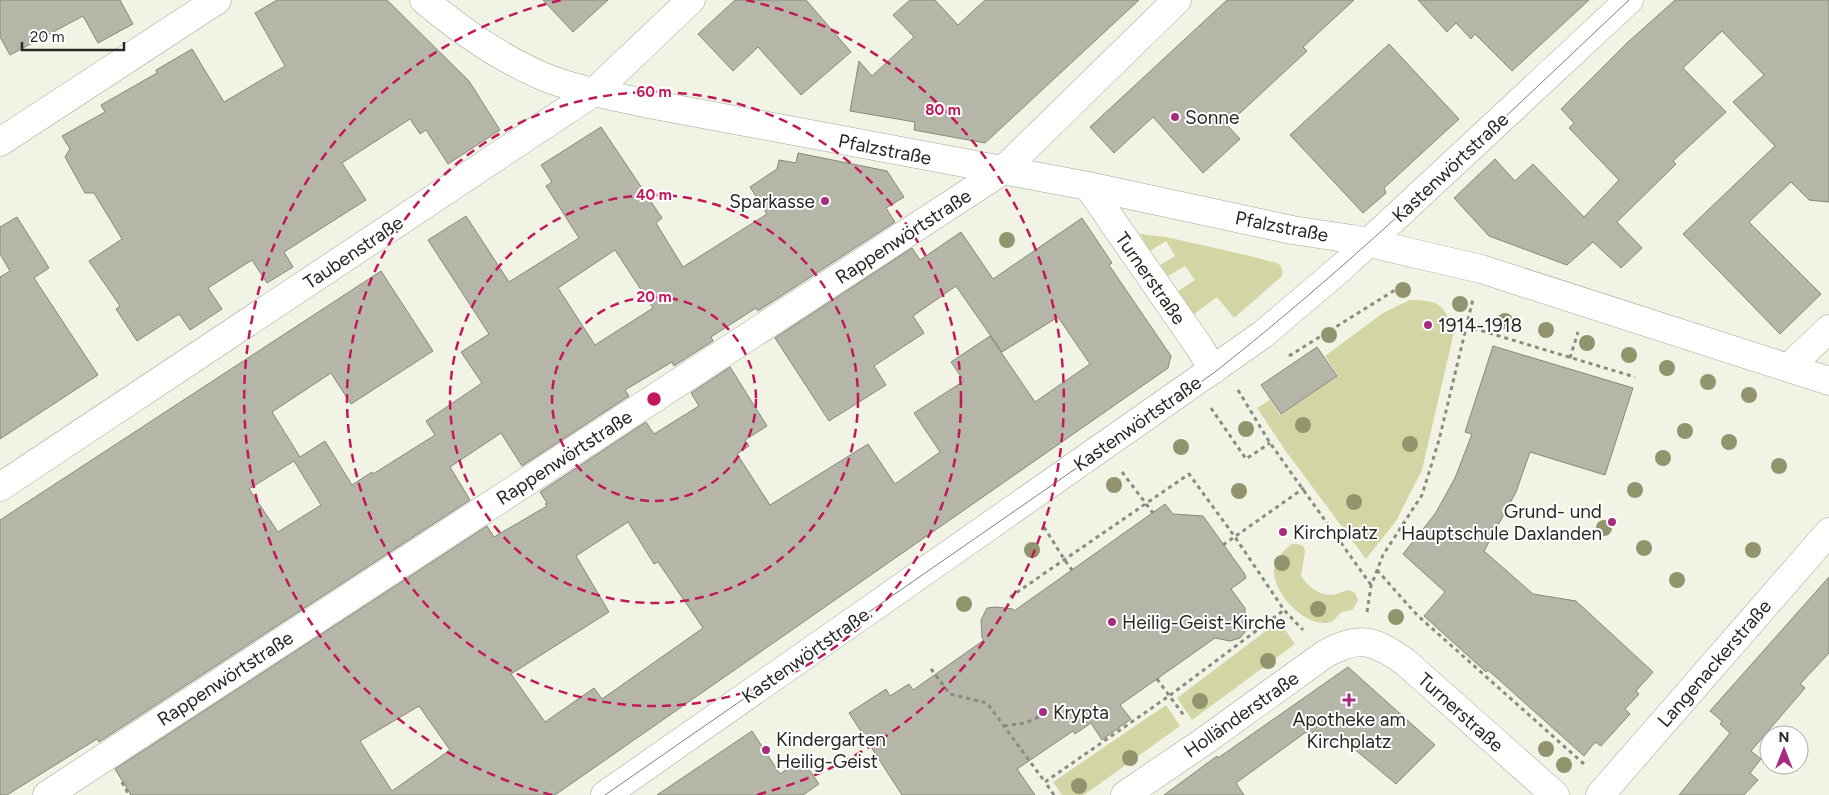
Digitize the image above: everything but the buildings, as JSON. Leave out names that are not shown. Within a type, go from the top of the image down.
[{"type":"street","points":[[4,134],[216,0]]},
{"type":"street","name":"Pfalzstraße","points":[[424,0],[445,18],[491,50],[543,77],[594,92],[649,104],[1088,186],[1292,230],[1367,243],[1481,269],[1829,381]]},
{"type":"street","name":"Taubenstraße","points":[[0,487],[594,92],[691,0]]},
{"type":"street","name":"Rappenwörtstraße","points":[[47,795],[1002,170],[1177,0]]},
{"type":"street","name":"Kastenwörtstraße","points":[[605,795],[1262,335],[1327,280],[1629,0]]},
{"type":"street","name":"Turnerstraße","points":[[1088,186],[1200,348],[1213,370]]},
{"type":"street","points":[[1788,368],[1829,329]]},
{"type":"street","name":"Langenackerstraße","points":[[1604,790],[1829,532]]},
{"type":"street","name":"Turnerstraße","points":[[1361,642],[1383,646],[1404,660],[1555,795]]},
{"type":"street","name":"Holländerstraße","points":[[1125,795],[1203,742],[1325,654],[1341,645],[1361,642]]},
{"type":"path","points":[[1361,642],[1371,586],[1383,555],[1422,494],[1439,440],[1481,269]]},
{"type":"path","points":[[1287,358],[1395,290],[1409,286]]},
{"type":"path","points":[[1466,326],[1636,377]]},
{"type":"path","points":[[1570,358],[1580,326]]},
{"type":"path","points":[[1231,394],[1245,384]]},
{"type":"path","points":[[1237,389],[1270,443],[1304,488],[1371,586]]},
{"type":"path","points":[[1215,405],[1211,409],[1246,459],[1270,443]]},
{"type":"path","points":[[1120,470],[1153,513]]},
{"type":"path","points":[[1010,598],[1189,474],[1235,537],[1284,610],[1170,696],[1044,782]]},
{"type":"path","points":[[1223,545],[1304,488]]},
{"type":"path","points":[[1041,522],[1072,570]]},
{"type":"path","points":[[1377,570],[1417,615],[1604,790]]},
{"type":"path","points":[[931,668],[950,694],[987,703],[1054,795]]},
{"type":"path","points":[[1157,679],[1170,696]]},
{"type":"path","points":[[1004,726],[1026,722],[1039,717]]},
{"type":"green space","points":[[1140,234],[1166,237],[1277,263],[1282,268],[1282,276],[1234,318],[1217,297],[1194,314],[1178,291],[1195,280],[1185,266],[1168,276],[1160,265],[1175,256],[1166,241],[1150,251]]},
{"type":"green space","points":[[1410,300],[1428,301],[1440,306],[1444,310],[1454,332],[1422,470],[1396,521],[1366,559],[1285,450],[1257,408],[1270,400],[1280,415],[1338,376],[1325,356],[1383,313]]},
{"type":"green space","points":[[1291,544],[1303,546],[1305,551],[1301,576],[1308,584],[1316,591],[1326,595],[1349,590],[1355,593],[1358,600],[1353,609],[1342,612],[1334,620],[1327,623],[1309,619],[1293,607],[1280,591],[1274,573],[1277,561]]},
{"type":"green space","points":[[1279,621],[1295,644],[1192,720],[1177,698]]},
{"type":"green space","points":[[1166,705],[1180,726],[1084,795],[1062,795],[1053,782]]},
{"type":"tram line","points":[[605,795],[1215,372],[1375,237],[1629,0]]},
{"type":"place","name":"Sonne","points":[[1175,117]]},
{"type":"place","name":"Sparkasse","points":[[825,201]]},
{"type":"place","name":"1914-1918","points":[[1428,325]]},
{"type":"place","name":"Grund- und Hauptschule Daxlanden","points":[[1612,522]]},
{"type":"place","name":"Kirchplatz","points":[[1283,532]]},
{"type":"place","name":"Heilig-Geist-Kirche","points":[[1112,622]]},
{"type":"place","name":"Apotheke am Kirchplatz","points":[[1349,700]]},
{"type":"place","name":"Krypta","points":[[1043,712]]},
{"type":"place","name":"Kindergarten Heilig-Geist","points":[[766,750]]}]
